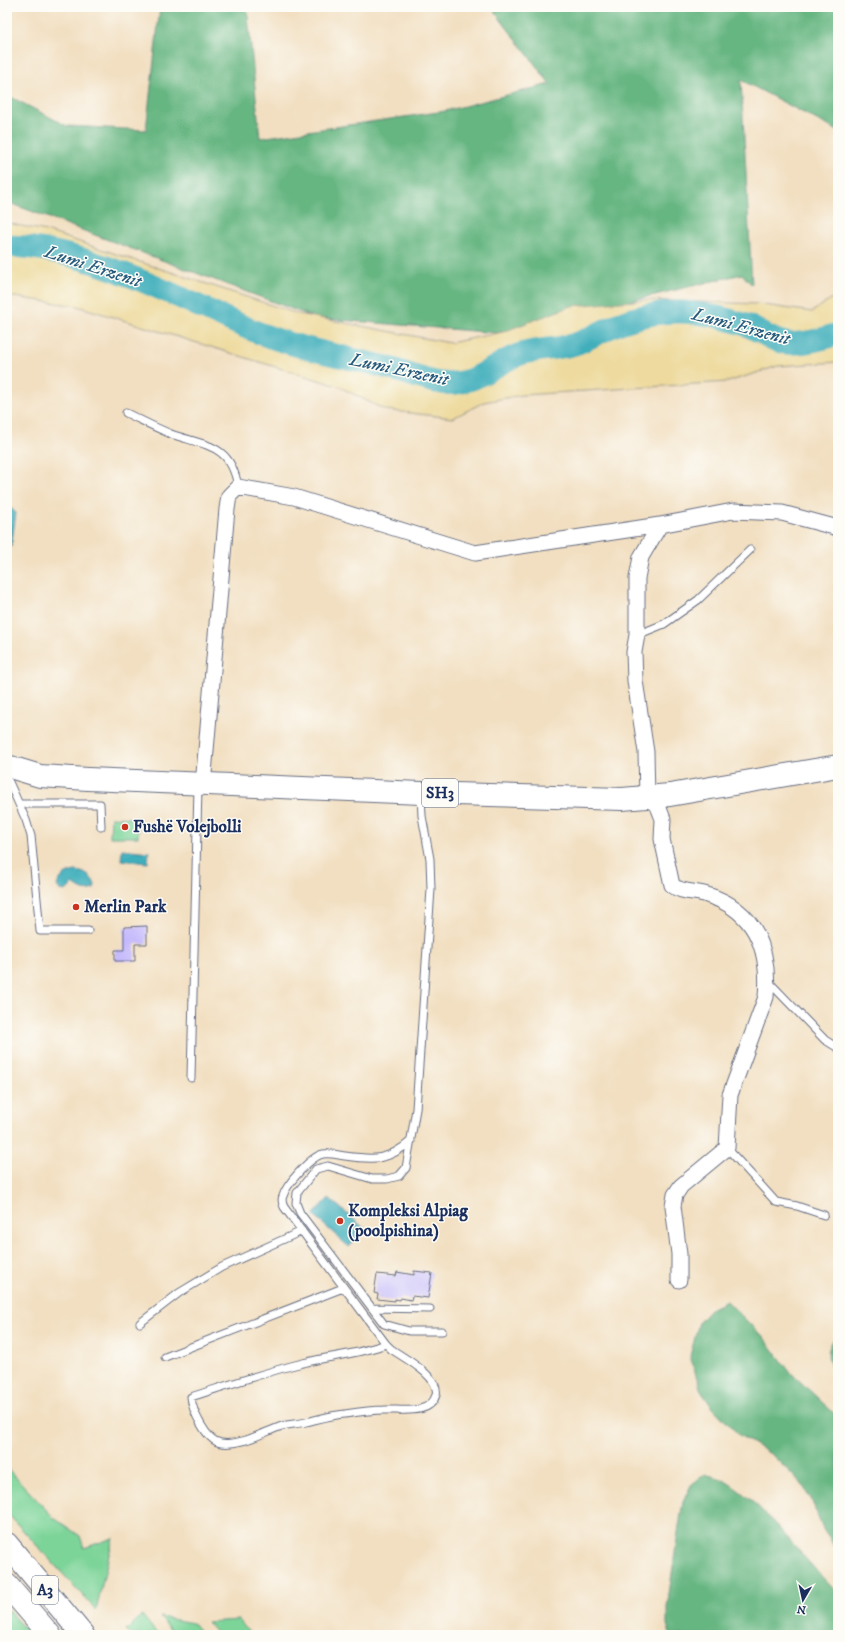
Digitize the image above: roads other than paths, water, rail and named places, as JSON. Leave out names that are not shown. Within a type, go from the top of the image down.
[{"type":"main road","name":"SH3","points":[[8,777],[40,776],[422,793],[647,798],[838,766]]},
{"type":"main road","name":"A3","points":[[7,1544],[83,1635]]},
{"type":"main road","name":"A3","points":[[7,1584],[50,1635]]},
{"type":"street","points":[[201,784],[226,510],[229,496],[238,487],[258,489],[294,498],[474,553],[509,546],[660,525],[733,511],[782,513],[838,528]]},
{"type":"street","points":[[660,525],[641,557],[638,578],[637,635],[634,652],[635,681],[646,752],[647,798],[658,806],[663,820],[662,839],[672,885],[676,889],[712,897],[746,917],[760,940],[766,961],[768,981],[766,997],[730,1095],[728,1148],[681,1186],[675,1195],[673,1206],[679,1254],[679,1280]]},
{"type":"lane","points":[[126,413],[171,434],[200,441],[216,449],[229,460],[236,473],[238,487]]},
{"type":"lane","points":[[637,635],[664,624],[698,600],[750,550]]},
{"type":"lane","points":[[8,777],[31,836],[40,931],[88,931]]},
{"type":"lane","points":[[191,1078],[201,784]]},
{"type":"lane","points":[[422,793],[421,809],[430,859],[431,889],[419,1078],[406,1168],[399,1176],[387,1179],[372,1179],[328,1166],[323,1166],[316,1169],[297,1193],[296,1203],[300,1213],[384,1324],[409,1331],[442,1331]]},
{"type":"lane","points":[[19,804],[100,804],[101,827]]},
{"type":"lane","points":[[768,981],[825,1040],[838,1048]]},
{"type":"lane","points":[[386,1344],[367,1351],[313,1360],[269,1371],[191,1397],[192,1406],[201,1425],[212,1438],[220,1443],[235,1443],[285,1425],[334,1415],[383,1410],[415,1411],[427,1405],[436,1395],[436,1387],[432,1379],[386,1344],[284,1207],[282,1201],[284,1191],[309,1162],[322,1154],[379,1158],[399,1151],[411,1141]]},
{"type":"lane","points":[[728,1148],[776,1202],[797,1206],[824,1215]]},
{"type":"lane","points":[[140,1323],[179,1293],[222,1267],[302,1231]]},
{"type":"lane","points":[[165,1357],[343,1288]]},
{"type":"lane","points":[[372,1308],[430,1309]]},
{"type":"water","points":[[7,492],[9,506],[16,513],[11,547],[7,547]]},
{"type":"water","points":[[122,849],[149,852],[148,863],[121,860]]},
{"type":"water","points":[[76,871],[85,873],[90,877],[95,885],[94,889],[80,889],[73,884],[66,891],[60,890],[57,886],[62,878],[70,872]]},
{"type":"water","points":[[329,1198],[365,1229],[349,1247],[313,1215]]},
{"type":"waterway","name":"Lumi Erzenit","points":[[7,246],[37,249],[67,255],[98,264],[130,276],[263,335],[314,350],[382,366],[426,380],[441,383],[463,382],[481,375],[518,355],[571,345],[584,341],[620,323],[638,317],[672,312],[704,314],[721,318],[746,325],[771,338],[786,343],[819,340],[838,334]]},
{"type":"place","name":"Fushë Volejbolli","points":[[125,827]]},
{"type":"place","name":"Merlin Park","points":[[76,907]]},
{"type":"place","name":"Kompleksi Alpiag (poolpishina)","points":[[340,1221]]}]
